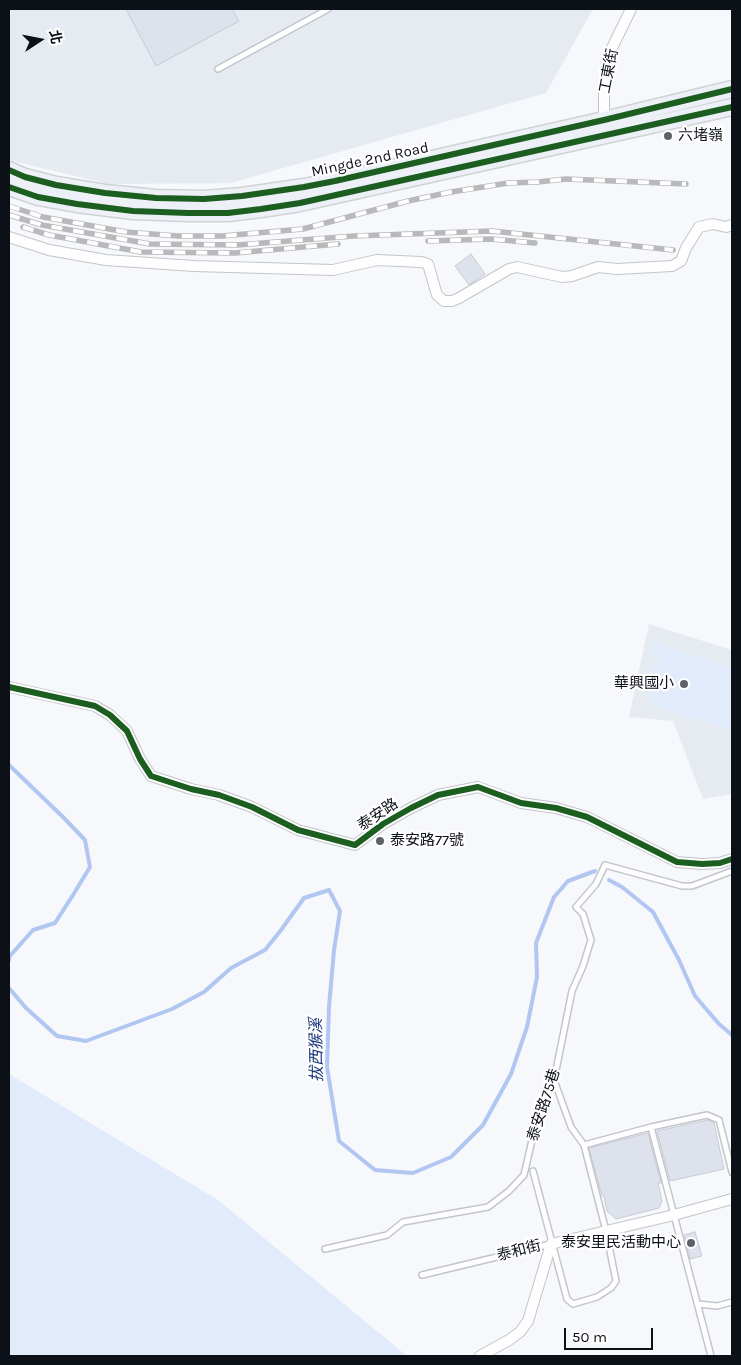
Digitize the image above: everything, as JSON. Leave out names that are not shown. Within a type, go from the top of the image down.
[{"type":"main road","name":"Mingde 2nd Road","points":[[9,186],[38,197],[133,211],[228,212],[300,204],[605,128],[732,89]]},
{"type":"main road","name":"Mingde 2nd Road","points":[[9,170],[56,185],[105,193],[156,198],[213,198],[251,195],[304,187],[605,128],[732,107]]},
{"type":"street","name":"工東街","points":[[605,128],[604,93],[611,50],[631,9]]},
{"type":"street","points":[[9,237],[49,250],[106,260],[194,266],[333,270],[377,260],[421,262],[428,264],[437,295],[444,301],[452,301],[509,269],[517,267],[562,277],[572,276],[598,267],[638,269],[672,266],[681,260],[686,248],[699,228],[713,224],[726,227],[732,225]]},
{"type":"street","name":"泰安路","points":[[9,687],[95,706],[110,715],[127,731],[140,759],[151,776],[191,789],[219,795],[252,807],[298,830],[355,845],[383,824],[438,795],[478,787],[521,803],[556,808],[587,817],[677,862],[702,864],[720,863],[732,859]]},
{"type":"street","name":"泰和街","points":[[551,1244],[674,1215],[732,1198]]},
{"type":"street","points":[[480,1356],[520,1332],[528,1321],[551,1244]]},
{"type":"lane","points":[[218,69],[328,9]]},
{"type":"lane","name":"泰安路75巷","points":[[326,1249],[387,1235],[403,1222],[488,1207],[509,1191],[524,1174],[538,1114],[554,1080],[572,991],[583,966],[591,940],[583,914],[576,907],[596,884],[605,864],[682,886],[692,886],[732,871]]},
{"type":"lane","points":[[532,1171],[567,1299],[573,1304],[597,1297],[611,1288],[616,1281],[606,1231],[584,1145],[571,1127],[554,1080]]},
{"type":"lane","points":[[584,1145],[651,1127],[707,1115],[719,1120],[732,1172]]},
{"type":"lane","points":[[651,1127],[711,1356]]},
{"type":"lane","name":"泰和街","points":[[422,1276],[551,1244]]},
{"type":"lane","points":[[698,1304],[717,1306],[732,1302]]},
{"type":"shaded area","points":[[9,9],[593,9],[546,93],[231,183],[108,184],[9,160]]},
{"type":"shaded area","name":"華興國小","points":[[649,624],[732,650],[732,794],[703,799],[673,721],[629,717]]},
{"type":"shaded area","points":[[653,642],[732,669],[732,730],[657,707],[651,700],[648,690],[649,673],[652,667],[663,659],[650,654]]},
{"type":"shaded area","points":[[9,1074],[218,1200],[407,1356],[9,1356]]},
{"type":"building","points":[[126,9],[232,9],[239,21],[156,66]]},
{"type":"building","points":[[471,254],[485,274],[469,285],[455,266]]},
{"type":"building","points":[[708,1120],[714,1123],[724,1169],[670,1181],[657,1131]]},
{"type":"building","points":[[648,1133],[661,1183],[658,1183],[662,1201],[659,1208],[616,1219],[607,1211],[589,1148]]},
{"type":"building","name":"泰安里民活動中心","points":[[695,1232],[702,1256],[690,1259],[684,1235]]},
{"type":"waterway","name":"拔西猴溪","points":[[9,765],[85,840],[90,867],[55,923],[33,930],[9,957],[9,960]]},
{"type":"waterway","name":"拔西猴溪","points":[[9,988],[26,1008],[57,1036],[86,1041],[172,1009],[204,992],[231,968],[265,950],[304,898],[329,890],[340,911],[334,950],[329,1007],[327,1067],[339,1141],[375,1170],[413,1173],[451,1157],[483,1125],[511,1074],[527,1027],[537,977],[536,943],[554,897],[568,881],[595,871]]},
{"type":"waterway","name":"拔西猴溪","points":[[609,880],[622,887],[653,912],[679,960],[695,996],[719,1024],[732,1035]]},
{"type":"railway","points":[[9,206],[43,217],[126,232],[178,236],[222,236],[303,229],[408,201],[508,183],[566,179],[686,184]]},
{"type":"railway","points":[[9,215],[42,225],[150,244],[237,245],[354,236],[492,231],[673,250]]},
{"type":"railway","points":[[23,227],[49,235],[141,252],[235,253],[338,244]]},
{"type":"railway","points":[[428,241],[491,239],[535,243]]},
{"type":"cycle path","points":[[9,170],[25,177],[56,185],[105,193],[156,198],[204,199],[242,196],[335,181],[732,89]]},
{"type":"cycle path","points":[[9,187],[38,197],[133,211],[228,213],[300,203],[732,107]]},
{"type":"cycle path","points":[[9,687],[95,706],[110,715],[127,731],[140,759],[151,776],[191,789],[219,795],[252,807],[298,830],[355,845],[383,824],[438,795],[478,787],[521,803],[556,808],[587,817],[677,862],[702,864],[720,863],[732,859]]},
{"type":"place","name":"六堵嶺","points":[[668,136]]},
{"type":"place","name":"華興國小","points":[[684,684]]},
{"type":"place","name":"泰安路77號","points":[[380,841]]},
{"type":"place","name":"泰安里民活動中心","points":[[691,1243]]}]
